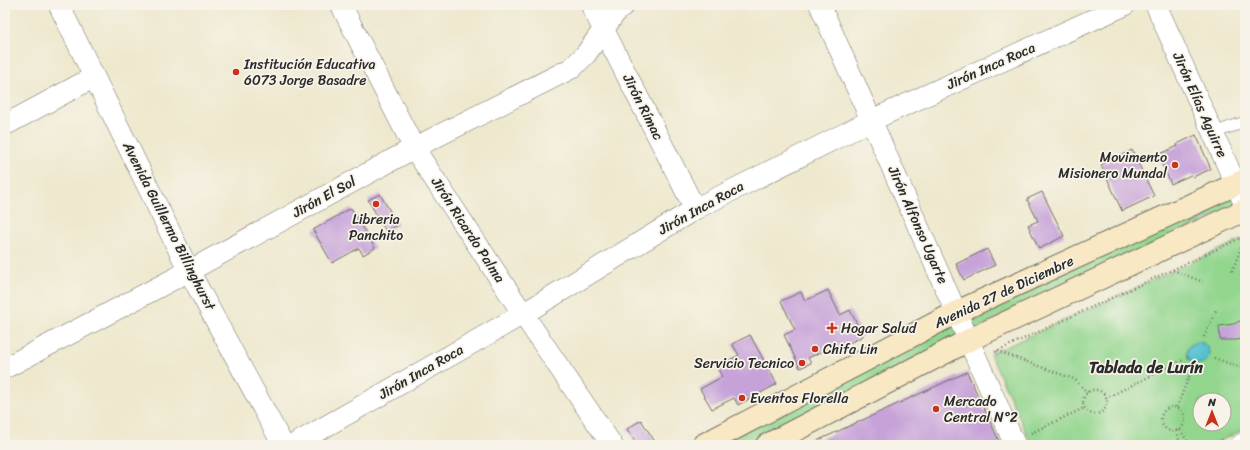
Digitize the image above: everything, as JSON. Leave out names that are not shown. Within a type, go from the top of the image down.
[{"type":"street","name":"Avenida Guillermo Billinghurst","points":[[59,5],[189,271],[282,445]]},
{"type":"street","name":"Jirón Ricardo Palma","points":[[341,5],[414,148],[523,314],[612,445]]},
{"type":"street","name":"Jirón Rímac","points":[[592,5],[695,209]]},
{"type":"street","name":"Jirón El Sol","points":[[5,368],[189,271],[414,148],[572,68],[586,54],[616,12],[624,5]]},
{"type":"street","name":"Jirón Alfonso Ugarte","points":[[820,5],[969,340],[1022,440]]},
{"type":"street","name":"Jirón Inca Roca","points":[[293,445],[523,314],[695,209],[872,120],[1125,5]]},
{"type":"street","name":"Jirón Elías Aguirre","points":[[1156,5],[1213,133],[1240,182],[1245,205]]},
{"type":"street","points":[[5,125],[94,77]]},
{"type":"street","name":"Avenida 27 de Diciembre","points":[[704,445],[957,312],[1240,182]]},
{"type":"street","name":"Avenida 27 de Diciembre","points":[[767,445],[969,340],[1245,210]]},
{"type":"street","points":[[1241,445],[1245,443]]},
{"type":"lane","points":[[1213,133],[1245,122]]},
{"type":"path","points":[[990,354],[1245,237]]},
{"type":"path","points":[[1232,271],[1245,237]]},
{"type":"path","points":[[1173,270],[1203,282]]},
{"type":"path","points":[[1204,337],[1216,310]]},
{"type":"path","points":[[997,351],[1074,379],[1088,393]]},
{"type":"path","points":[[1214,358],[1245,369]]},
{"type":"path","points":[[1106,398],[1183,360]]},
{"type":"path","points":[[1177,407],[1192,369]]},
{"type":"path","points":[[1091,391],[1101,392],[1106,398],[1105,408],[1100,413],[1089,413],[1084,408],[1084,398],[1091,391]]},
{"type":"path","points":[[1173,406],[1181,409],[1185,416],[1185,424],[1178,430],[1173,432],[1165,429],[1162,426],[1160,418],[1163,411],[1173,406]]},
{"type":"path","points":[[1022,440],[1084,408]]},
{"type":"path","points":[[1178,430],[1181,445]]},
{"type":"path","points":[[1178,430],[1190,445]]},
{"type":"green space","points":[[1232,194],[1236,206],[971,331],[966,317]]},
{"type":"green space","points":[[1245,238],[1245,429],[1211,445],[1032,445],[990,354]]},
{"type":"green space","points":[[953,321],[960,338],[753,445],[717,445]]},
{"type":"water","points":[[1198,342],[1206,345],[1209,353],[1206,361],[1198,364],[1190,361],[1187,353],[1190,345]]},
{"type":"building","points":[[1196,135],[1211,169],[1193,177],[1191,175],[1171,184],[1158,155],[1178,146],[1177,144]]},
{"type":"building","points":[[1132,150],[1154,196],[1122,211],[1101,165]]},
{"type":"building","points":[[1042,192],[1064,236],[1039,249],[1028,225],[1038,221],[1027,199]]},
{"type":"building","points":[[380,194],[398,225],[386,231],[368,200]]},
{"type":"building","points":[[351,208],[375,248],[363,255],[359,248],[332,263],[313,230]]},
{"type":"building","points":[[987,249],[995,265],[964,280],[956,264]]},
{"type":"building","points":[[828,290],[840,315],[850,310],[863,336],[830,353],[828,349],[808,358],[811,363],[800,368],[784,335],[795,330],[781,301],[801,292],[805,301]]},
{"type":"building","points":[[1245,318],[1245,337],[1237,340],[1220,340],[1219,326],[1234,324]]},
{"type":"building","points":[[750,335],[777,384],[738,405],[734,398],[712,409],[700,389],[722,377],[717,367],[739,355],[732,344]]},
{"type":"building","name":"Mercado Central N°2","points":[[967,372],[1001,445],[808,445]]},
{"type":"building","points":[[641,420],[657,445],[637,445],[627,429]]},
{"type":"place","name":"Institución Educativa 6073 Jorge Basadre","points":[[236,72]]},
{"type":"place","name":"Movimento Misionero Mundal","points":[[1175,165]]},
{"type":"place","name":"Libreria Panchito","points":[[376,204]]},
{"type":"place","name":"Hogar Salud","points":[[832,328]]},
{"type":"place","name":"Chifa Lin","points":[[815,349]]},
{"type":"place","name":"Servicio Tecnico","points":[[802,363]]},
{"type":"place","name":"Eventos Florella","points":[[742,398]]},
{"type":"place","name":"Mercado Central N°2","points":[[936,409]]},
{"type":"district","name":"Tablada de Lurín","points":[[1146,367]]}]
